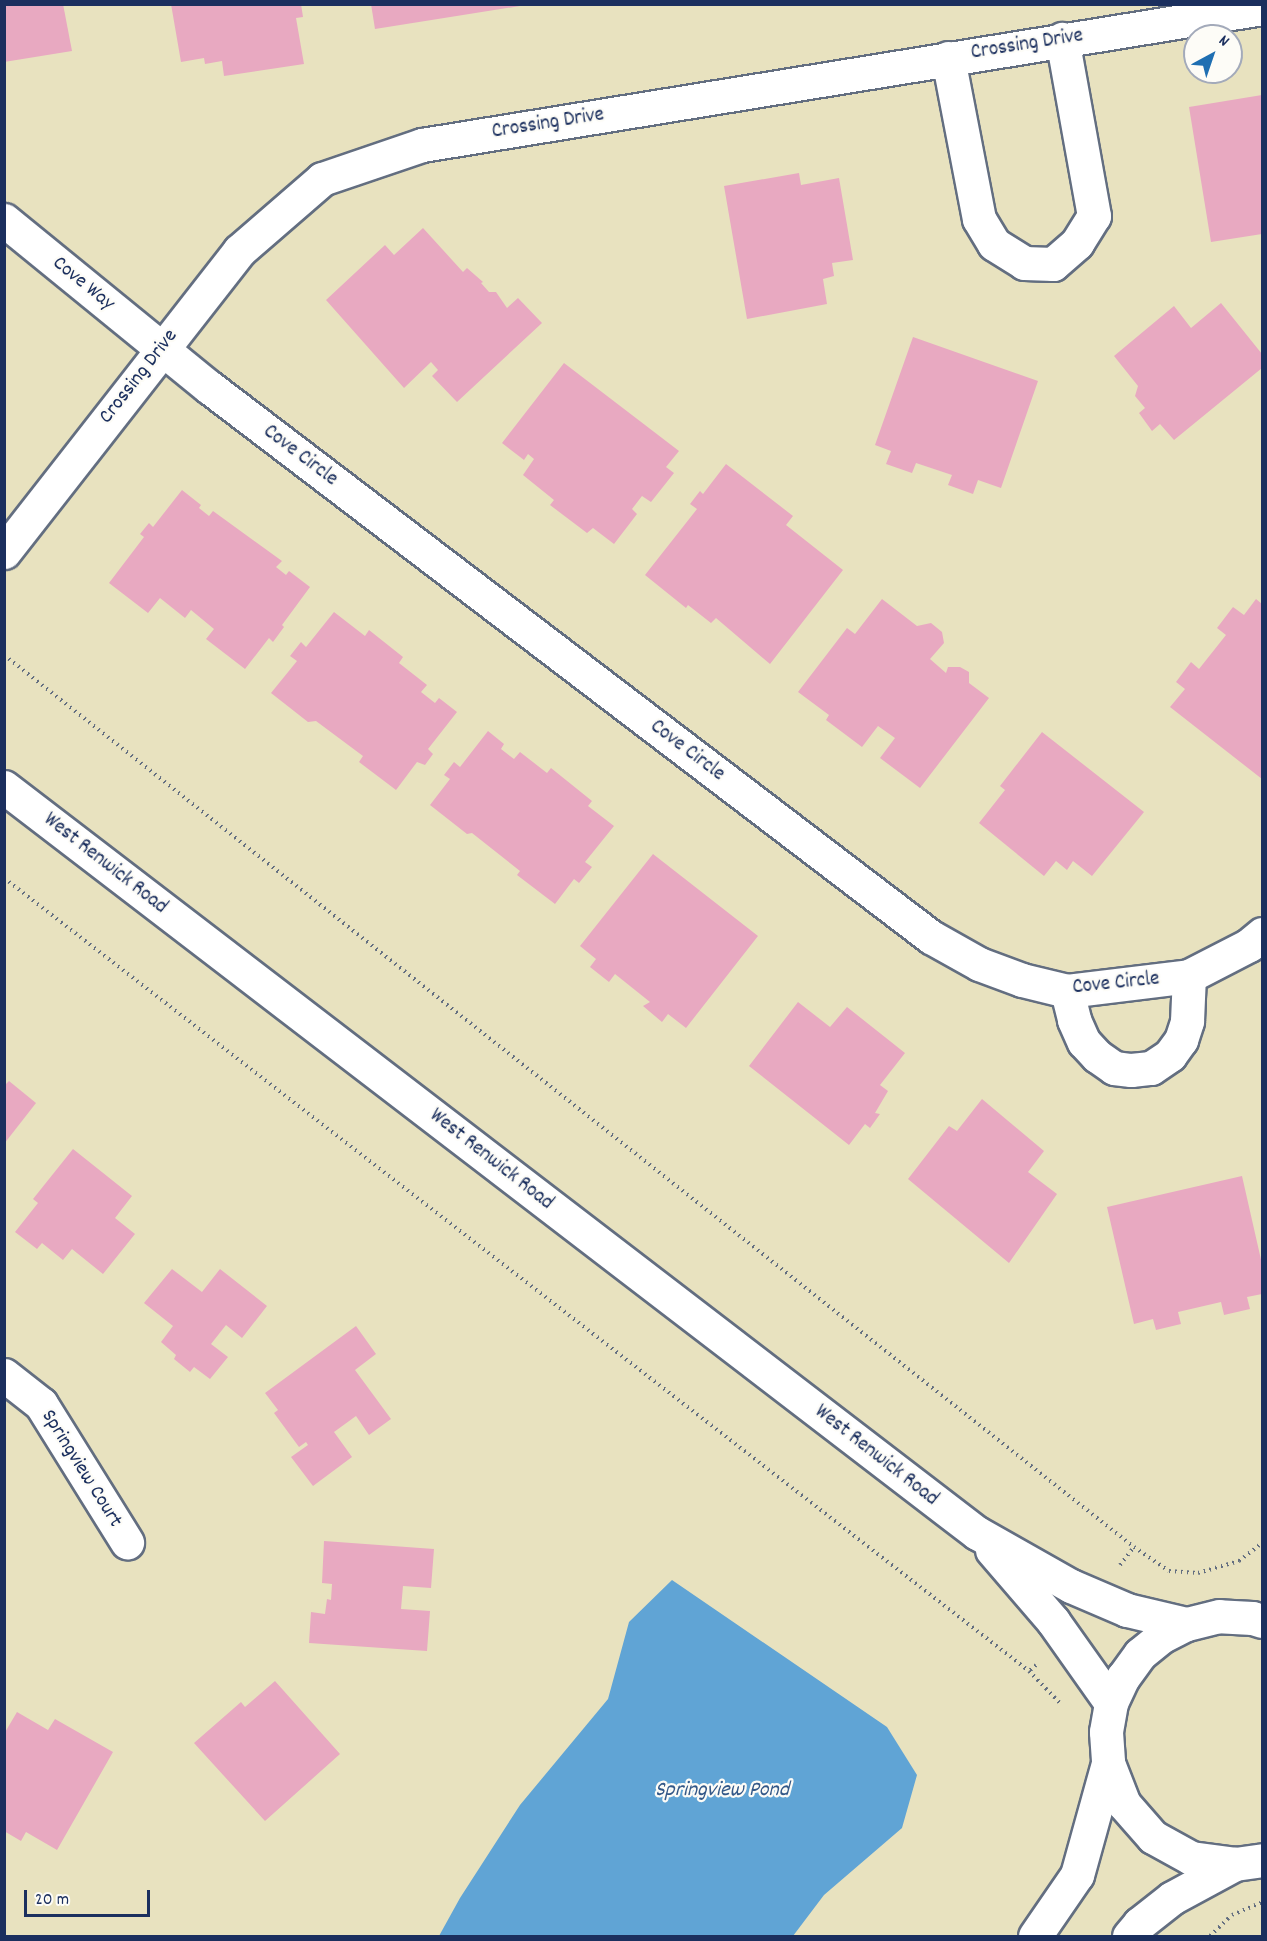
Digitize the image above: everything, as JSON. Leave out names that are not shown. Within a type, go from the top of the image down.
[{"type":"street","name":"Crossing Drive","points":[[4,552],[239,251],[322,180],[422,145],[1263,8]]},
{"type":"street","points":[[948,58],[979,219],[994,244],[1024,263],[1053,264],[1077,243],[1094,216],[1062,39]]},
{"type":"street","name":"Cove Way","points":[[4,220],[161,348]]},
{"type":"street","name":"Cove Circle","points":[[161,348],[932,937],[979,964],[1022,980],[1067,990],[1189,976],[1249,945],[1263,934]]},
{"type":"street","name":"West Renwick Road","points":[[4,787],[977,1533],[1071,1586],[1127,1610],[1186,1624]]},
{"type":"street","points":[[1067,990],[1081,1034],[1097,1056],[1114,1068],[1131,1070],[1151,1068],[1170,1055],[1180,1040],[1188,1021],[1189,976]]},
{"type":"street","name":"Springview Court","points":[[4,1375],[41,1404],[127,1542]]},
{"type":"street","name":"West Renwick Road","points":[[977,1533],[1053,1621],[1111,1703]]},
{"type":"street","points":[[1249,1862],[1191,1858],[1152,1837],[1124,1804],[1108,1763],[1106,1732],[1111,1703],[1123,1677],[1140,1654],[1161,1636],[1186,1624],[1219,1616],[1252,1617],[1263,1621]]},
{"type":"street","points":[[1035,1936],[1077,1875],[1108,1763]]},
{"type":"street","points":[[1129,1936],[1139,1924],[1172,1898],[1249,1862]]},
{"type":"path","points":[[4,655],[1134,1547]]},
{"type":"path","points":[[4,878],[1029,1671]]},
{"type":"path","points":[[1210,1936],[1232,1915],[1263,1902]]},
{"type":"water","name":"Springview Pond","points":[[672,1580],[887,1727],[917,1775],[902,1828],[824,1895],[793,1936],[439,1936],[460,1898],[520,1805],[608,1699],[629,1622]]},
{"type":"building","points":[[4,4],[63,4],[72,51],[4,62]]},
{"type":"building","points":[[171,4],[301,4],[303,17],[296,18],[304,64],[224,76],[222,61],[205,64],[204,58],[181,62]]},
{"type":"building","points":[[371,4],[519,4],[520,6],[375,29]]},
{"type":"building","points":[[1262,95],[1262,234],[1211,242],[1189,107]]},
{"type":"building","points":[[799,173],[801,185],[839,178],[853,260],[832,263],[834,276],[823,279],[827,304],[747,319],[724,186]]},
{"type":"building","points":[[423,228],[463,272],[467,268],[483,282],[481,283],[489,292],[496,292],[507,308],[518,298],[542,323],[457,402],[432,376],[438,370],[431,362],[404,388],[326,300],[385,245],[394,255]]},
{"type":"building","points":[[1221,303],[1262,354],[1262,368],[1174,440],[1160,424],[1152,431],[1139,413],[1145,408],[1135,396],[1138,386],[1114,356],[1174,306],[1191,328]]},
{"type":"building","points":[[913,337],[1038,381],[1001,488],[978,480],[973,494],[948,485],[952,475],[916,463],[912,473],[886,464],[891,451],[875,445]]},
{"type":"building","points":[[564,363],[679,451],[666,467],[674,473],[651,502],[642,496],[632,509],[637,514],[614,544],[593,528],[587,533],[550,505],[554,500],[523,475],[534,459],[528,454],[524,460],[502,443]]},
{"type":"building","points":[[726,464],[793,516],[786,525],[843,570],[770,664],[716,618],[711,623],[688,605],[686,608],[645,575],[697,509],[690,504],[700,491],[703,494]]},
{"type":"building","points":[[182,490],[201,505],[199,508],[209,516],[213,511],[282,561],[276,567],[286,575],[289,571],[310,587],[282,625],[284,627],[273,642],[269,638],[245,669],[206,639],[214,629],[191,610],[185,618],[160,598],[148,613],[109,583],[144,537],[140,534],[149,523],[153,527]]},
{"type":"building","points":[[882,599],[917,626],[931,623],[942,632],[944,643],[930,659],[946,673],[948,667],[960,667],[969,672],[969,683],[989,698],[920,788],[880,758],[895,738],[878,726],[862,747],[826,720],[829,715],[798,692],[847,628],[855,634]]},
{"type":"building","points":[[1256,599],[1262,604],[1262,779],[1170,707],[1185,689],[1176,682],[1191,662],[1199,669],[1226,635],[1217,628],[1233,607],[1244,615]]},
{"type":"building","points":[[334,612],[365,636],[369,630],[403,657],[399,663],[427,685],[421,692],[435,703],[439,698],[457,712],[428,749],[433,754],[425,765],[417,762],[396,790],[359,762],[363,756],[316,721],[308,722],[271,693],[297,661],[290,656],[301,642],[306,647]]},
{"type":"building","points":[[488,731],[504,744],[501,749],[514,759],[520,752],[547,773],[551,768],[592,801],[588,806],[614,826],[585,862],[592,867],[579,883],[574,879],[555,904],[517,875],[520,871],[472,833],[467,834],[430,805],[450,779],[444,775],[454,762],[460,767]]},
{"type":"building","points":[[1042,732],[1144,812],[1092,876],[1073,861],[1067,870],[1056,861],[1044,876],[979,823],[1005,790],[1000,786]]},
{"type":"building","points":[[653,854],[758,936],[686,1028],[668,1014],[662,1022],[643,1006],[650,1002],[615,974],[609,982],[590,967],[596,959],[580,946]]},
{"type":"building","points":[[798,1002],[830,1027],[847,1007],[905,1053],[880,1085],[888,1091],[875,1113],[880,1114],[870,1128],[865,1124],[849,1145],[749,1066]]},
{"type":"building","points":[[9,1081],[36,1103],[4,1144],[4,1086]]},
{"type":"building","points":[[982,1099],[1044,1151],[1028,1172],[1057,1194],[1009,1263],[908,1179],[949,1126],[957,1131]]},
{"type":"building","points":[[73,1149],[132,1196],[115,1218],[135,1234],[103,1274],[72,1249],[63,1260],[42,1243],[37,1249],[15,1232],[38,1203],[33,1199]]},
{"type":"building","points":[[1242,1176],[1262,1264],[1262,1294],[1247,1297],[1250,1309],[1224,1315],[1221,1302],[1178,1312],[1181,1324],[1156,1330],[1153,1319],[1134,1324],[1107,1207]]},
{"type":"building","points":[[172,1269],[202,1292],[220,1269],[267,1306],[242,1338],[226,1325],[211,1344],[228,1357],[210,1379],[194,1367],[190,1372],[174,1359],[176,1355],[161,1342],[173,1326],[144,1303]]},
{"type":"building","points":[[356,1326],[376,1354],[355,1370],[391,1419],[369,1435],[356,1416],[334,1432],[352,1457],[313,1486],[291,1457],[308,1445],[306,1442],[299,1447],[274,1413],[278,1410],[265,1393]]},
{"type":"building","points":[[324,1541],[434,1549],[431,1588],[403,1586],[401,1609],[430,1611],[427,1651],[309,1643],[311,1612],[325,1614],[327,1599],[331,1600],[332,1584],[322,1583]]},
{"type":"building","points":[[275,1681],[340,1754],[265,1821],[194,1743],[241,1702],[245,1707]]},
{"type":"building","points":[[17,1712],[48,1730],[55,1719],[113,1752],[57,1850],[26,1832],[21,1841],[4,1831],[4,1734]]}]
